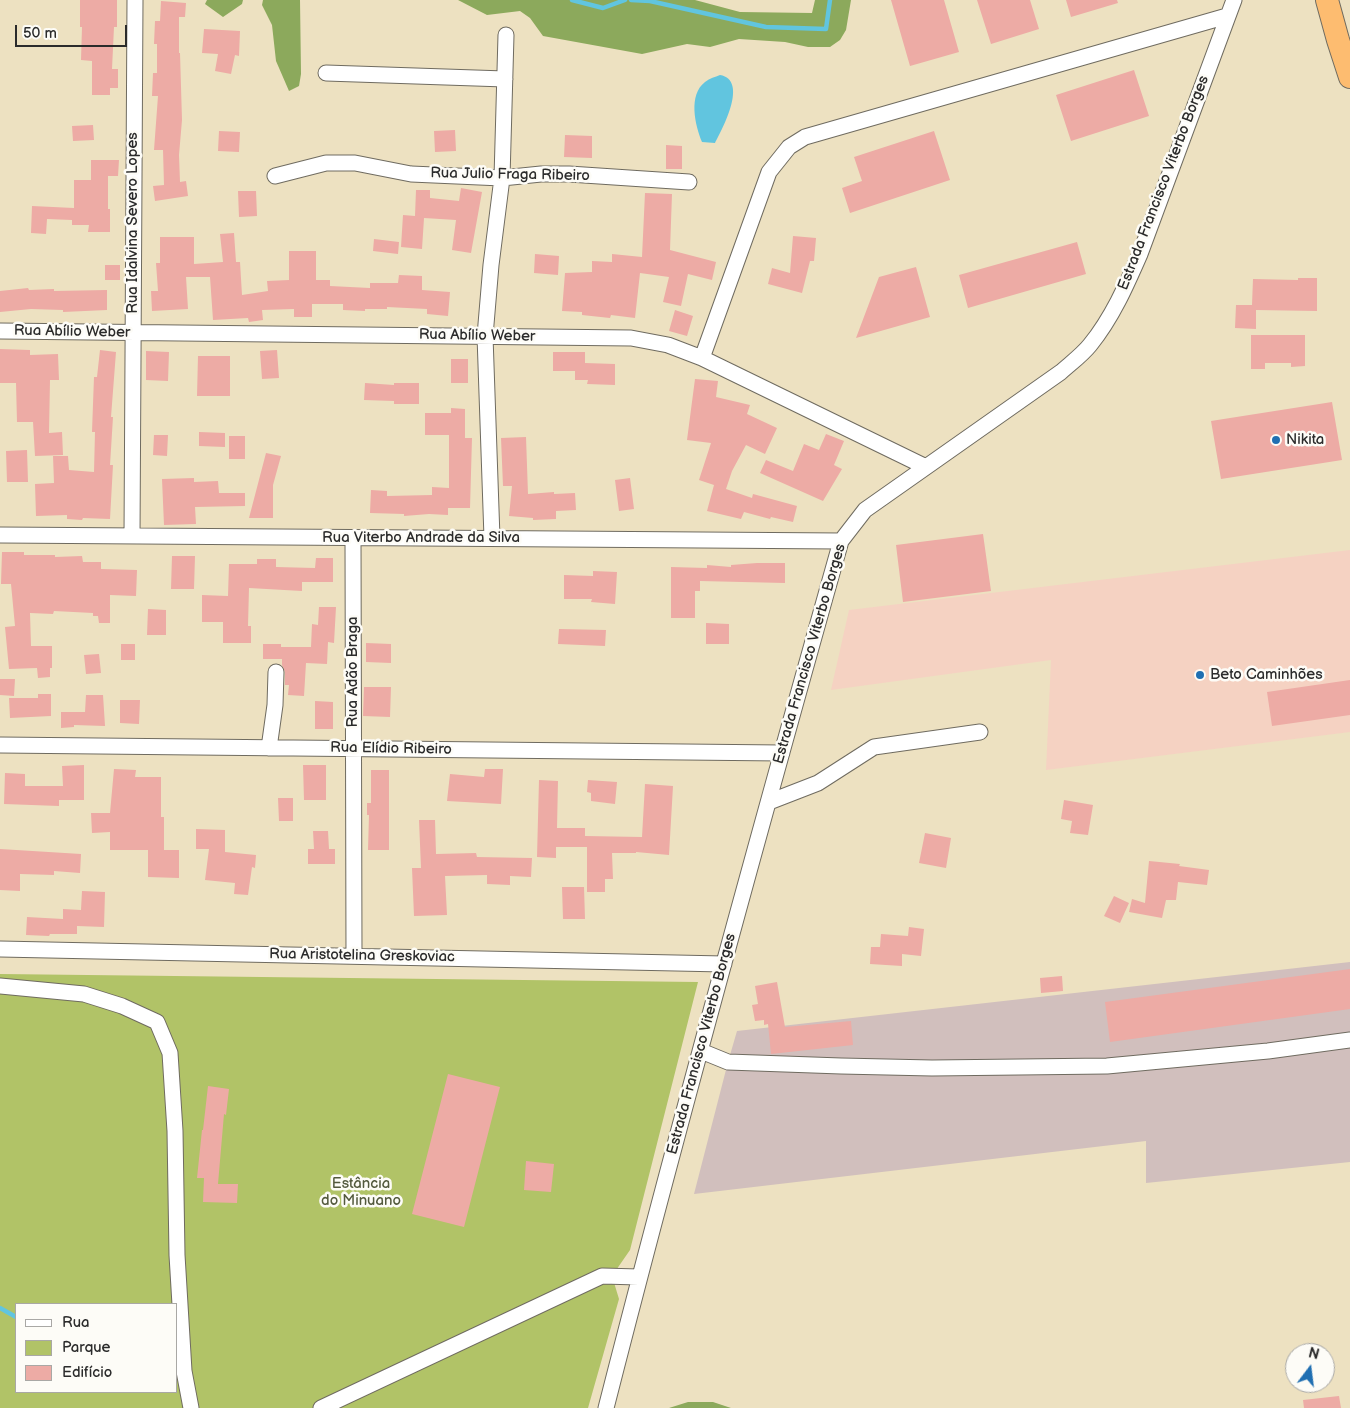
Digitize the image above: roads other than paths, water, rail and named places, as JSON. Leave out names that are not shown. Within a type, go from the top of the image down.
[{"type":"highway","points":[[1327,0],[1350,77]]},
{"type":"street","name":"Rua Idalvina Severo Lopes","points":[[132,536],[135,0]]},
{"type":"street","name":"Estrada Francisco Viterbo Borges","points":[[606,1408],[700,1051],[841,541],[865,510],[1061,372],[1089,346],[1124,292],[1140,254],[1234,0]]},
{"type":"street","points":[[702,358],[769,172],[789,147],[805,137],[1228,16]]},
{"type":"street","points":[[492,538],[485,336],[491,266],[502,178],[506,35]]},
{"type":"street","points":[[326,73],[505,79]]},
{"type":"street","name":"Rua Julio Fraga Ribeiro","points":[[275,176],[326,162],[355,163],[411,174],[502,178],[540,174],[569,174],[689,182]]},
{"type":"street","name":"Rua Abílio Weber","points":[[0,331],[631,338],[668,345],[702,358],[926,467]]},
{"type":"street","name":"Rua Viterbo Andrade da Silva","points":[[0,535],[841,541]]},
{"type":"street","name":"Rua Adão Braga","points":[[353,538],[354,956]]},
{"type":"street","points":[[269,748],[275,706],[276,672]]},
{"type":"street","points":[[769,802],[818,783],[874,747],[980,732]]},
{"type":"street","name":"Rua Elídio Ribeiro","points":[[0,745],[782,753]]},
{"type":"street","name":"Rua Aristotelina Greskoviac","points":[[0,949],[724,964]]},
{"type":"street","points":[[0,986],[84,994],[122,1006],[157,1022],[170,1053],[175,1131],[177,1255],[184,1371],[191,1408]]},
{"type":"street","points":[[700,1051],[728,1062],[932,1068],[1107,1066],[1268,1051],[1350,1040]]},
{"type":"street","points":[[321,1408],[602,1276],[639,1278]]},
{"type":"water","points":[[720,75],[728,79],[732,86],[731,106],[715,143],[702,142],[695,119],[696,94],[705,82]]},
{"type":"waterway","points":[[572,0],[603,8],[625,0]]},
{"type":"waterway","points":[[631,0],[650,1],[766,27],[826,29],[830,0]]},
{"type":"waterway","points":[[0,1308],[15,1316]]},
{"type":"place","name":"Nikita","points":[[1276,440]]},
{"type":"place","name":"Beto Caminhões","points":[[1200,675]]},
{"type":"park label","name":"Estância do Minuano","points":[[361,1192]]}]
